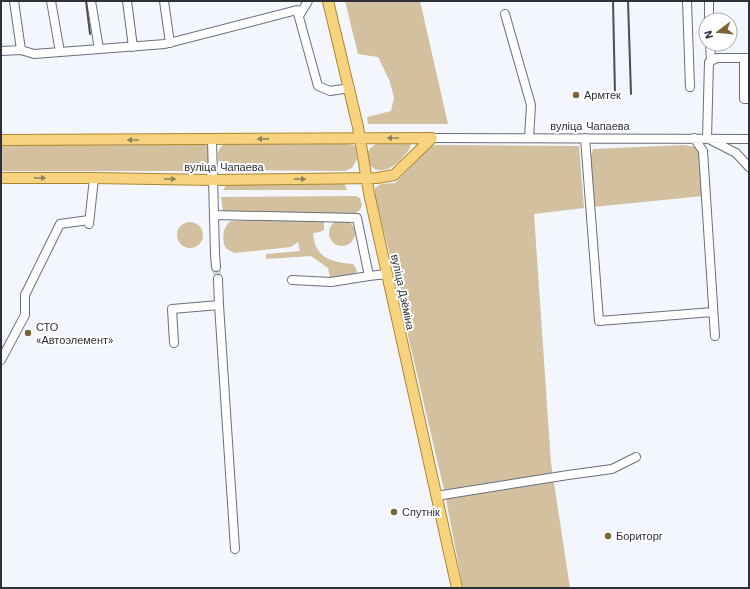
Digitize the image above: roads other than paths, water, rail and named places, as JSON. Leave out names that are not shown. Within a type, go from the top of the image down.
[{"type":"main road","name":"вуліца Дзёміна","points":[[328,1],[350,88],[366,178],[457,588]]},
{"type":"main road","name":"вуліца Чапаева","points":[[1,140],[432,138]]},
{"type":"main road","name":"вуліца Чапаева","points":[[1,178],[213,180],[366,178],[394,175],[432,138]]},
{"type":"street","points":[[14,1],[21,50]]},
{"type":"street","points":[[52,1],[60,52]]},
{"type":"street","points":[[91,1],[99,49]]},
{"type":"street","points":[[128,1],[134,47]]},
{"type":"street","points":[[164,1],[170,43]]},
{"type":"street","points":[[299,16],[308,1]]},
{"type":"street","points":[[687,1],[690,87]]},
{"type":"street","points":[[709,1],[709,12]]},
{"type":"street","points":[[1,52],[21,50],[34,54],[170,43],[297,10],[318,86],[330,91],[350,88]]},
{"type":"street","points":[[505,14],[531,105],[529,138]]},
{"type":"street","points":[[710,52],[707,138],[736,153],[749,167]]},
{"type":"street","points":[[711,61],[723,58],[746,58],[744,99],[749,99]]},
{"type":"street","name":"вуліца Чапаева","points":[[432,138],[749,139]]},
{"type":"street","points":[[585,138],[599,321],[713,312]]},
{"type":"street","points":[[694,138],[703,151],[715,336]]},
{"type":"street","points":[[212,140],[216,267]]},
{"type":"street","points":[[1,360],[25,315],[25,295],[60,224],[89,222],[94,178]]},
{"type":"street","points":[[214,216],[357,218],[369,276]]},
{"type":"street","points":[[292,280],[331,282],[387,274]]},
{"type":"street","points":[[218,279],[235,549]]},
{"type":"street","points":[[174,343],[172,309],[219,305]]},
{"type":"street","points":[[436,496],[612,469],[636,457]]},
{"type":"tunnel","points":[[216,267],[218,279]]},
{"type":"railway","points":[[86,1],[90,34]]},
{"type":"railway","points":[[613,1],[615,94]]},
{"type":"railway","points":[[628,1],[631,94]]},
{"type":"place","name":"Армтек","points":[[576,95]]},
{"type":"place","name":"СТО «Автоэлемент»","points":[[28,333]]},
{"type":"place","name":"Спутнік","points":[[394,512]]},
{"type":"place","name":"Бориторг","points":[[608,536]]}]
